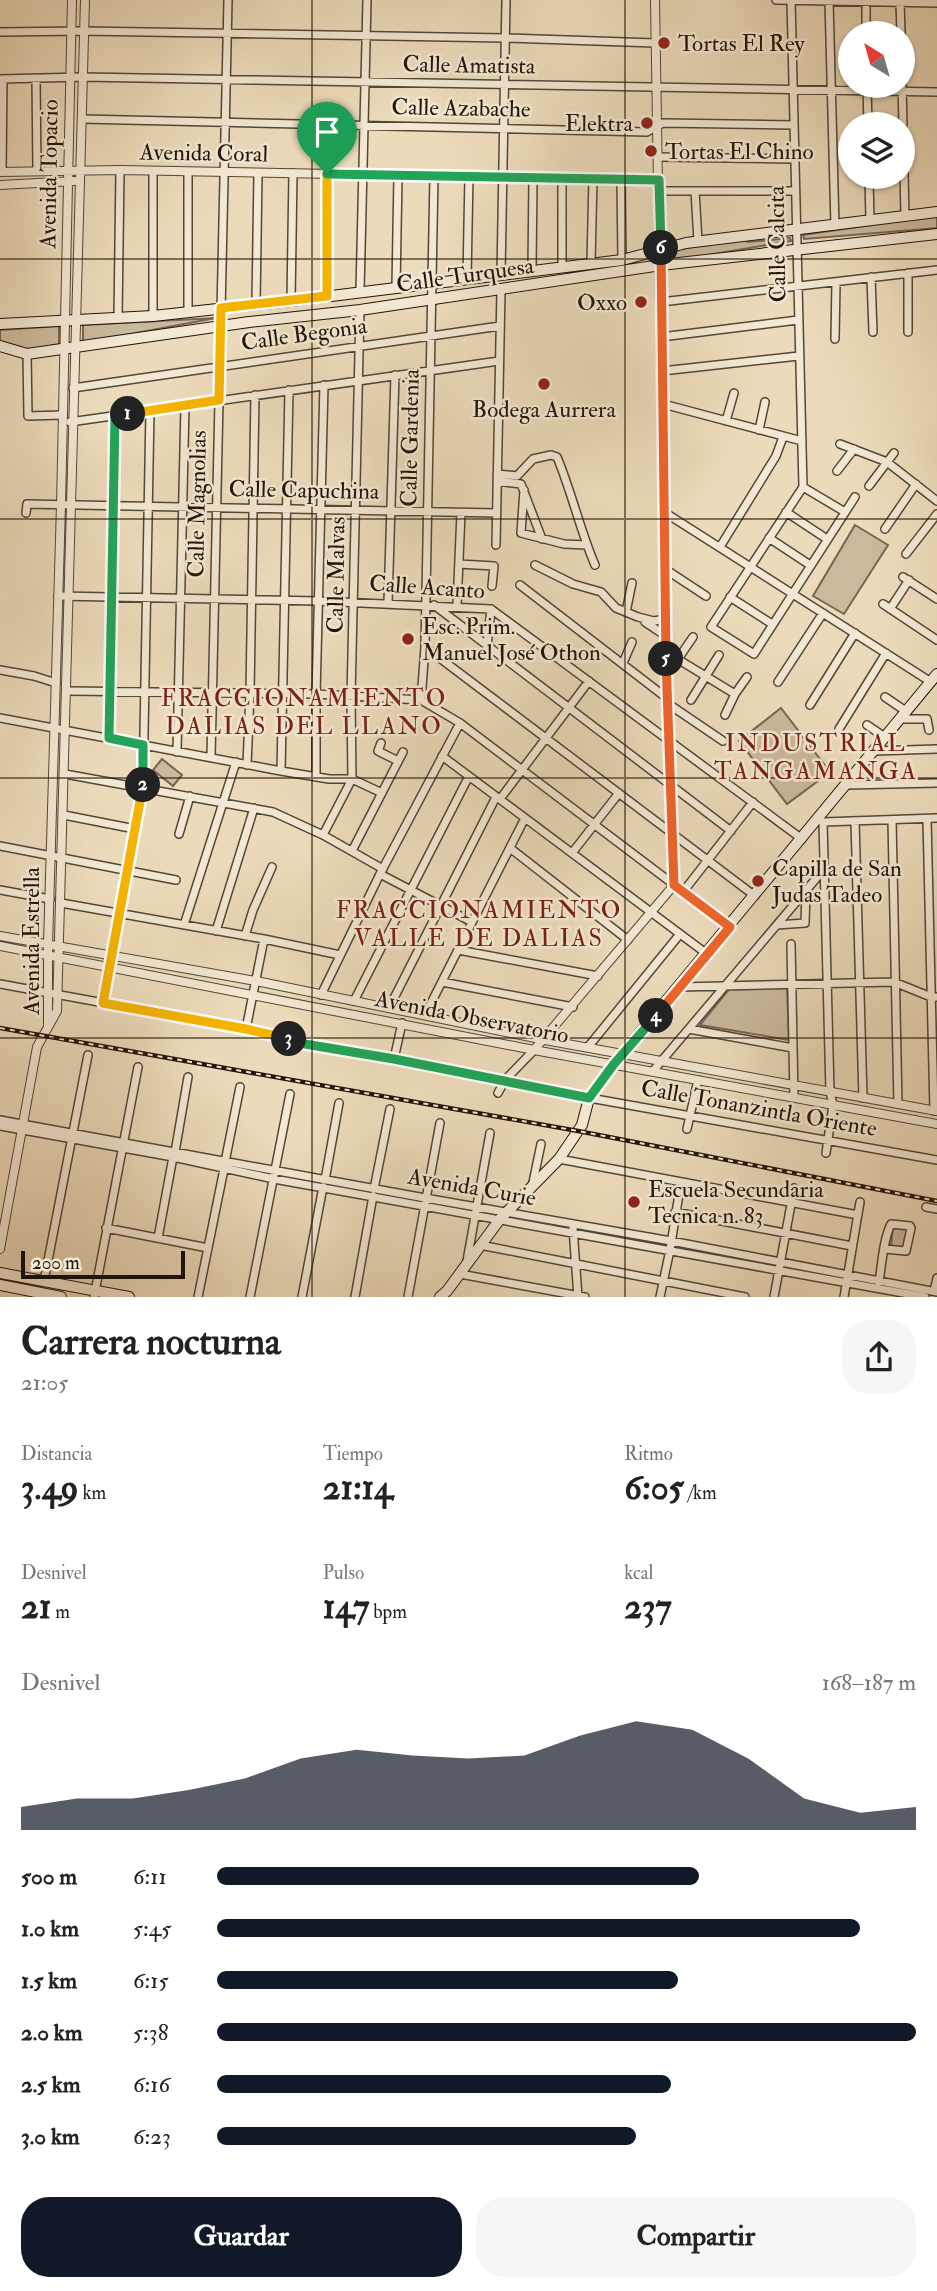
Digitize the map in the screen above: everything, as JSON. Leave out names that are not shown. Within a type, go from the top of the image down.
[{"type":"main road","name":"Calle Turquesa","points":[[0,324],[153,316],[291,301],[622,260],[661,248],[698,241],[937,212]]},
{"type":"main road","name":"Calle Turquesa","points":[[0,346],[27,354],[432,300],[661,265],[937,234]]},
{"type":"main road","points":[[440,1297],[504,1216],[559,1159],[582,1125],[589,1098],[614,1064],[802,839],[821,820],[934,678]]},
{"type":"main road","points":[[0,1272],[94,1294],[129,1297]]},
{"type":"main road","points":[[0,1285],[61,1297]]},
{"type":"street","name":"Avenida Topacio","points":[[70,348],[67,233],[72,0]]},
{"type":"street","name":"Avenida Topacio","points":[[70,321],[79,233],[85,0]]},
{"type":"street","name":"Calle Magnolias","points":[[211,757],[228,0]]},
{"type":"street","points":[[360,291],[367,0]]},
{"type":"street","points":[[501,274],[506,0]]},
{"type":"street","points":[[498,1093],[505,1080],[545,1040],[674,885],[665,619],[655,0]]},
{"type":"street","points":[[776,0],[937,3]]},
{"type":"street","name":"Calle Calcita","points":[[791,0],[803,487]]},
{"type":"street","points":[[828,1],[835,226]]},
{"type":"street","points":[[866,2],[866,21]]},
{"type":"street","points":[[900,2],[901,21]]},
{"type":"street","points":[[0,32],[505,38],[655,43]]},
{"type":"street","name":"Calle Amatista","points":[[1,79],[83,77],[838,91]]},
{"type":"street","points":[[36,78],[37,171]]},
{"type":"street","points":[[1,79],[1,172]]},
{"type":"street","name":"Calle Amatista","points":[[915,90],[937,92]]},
{"type":"street","name":"Calle Azabache","points":[[82,118],[647,132],[663,123],[794,125]]},
{"type":"street","points":[[658,157],[794,159]]},
{"type":"street","points":[[117,318],[120,170]]},
{"type":"street","name":"Avenida Coral","points":[[1,172],[120,170],[659,180]]},
{"type":"street","points":[[153,171],[153,316]]},
{"type":"street","points":[[188,172],[188,313]]},
{"type":"street","points":[[256,304],[258,173]]},
{"type":"street","points":[[291,301],[293,173]]},
{"type":"street","points":[[327,174],[327,296]]},
{"type":"street","points":[[396,287],[398,176]]},
{"type":"street","name":"Calle Gardenia","points":[[421,700],[429,605],[427,512],[434,176]]},
{"type":"street","points":[[467,278],[469,176]]},
{"type":"street","points":[[532,270],[533,177]]},
{"type":"street","points":[[562,178],[562,267]]},
{"type":"street","points":[[591,263],[593,178]]},
{"type":"street","points":[[621,179],[622,260]]},
{"type":"street","points":[[0,185],[81,181]]},
{"type":"street","points":[[869,189],[870,221]]},
{"type":"street","points":[[904,189],[905,216]]},
{"type":"street","points":[[659,191],[795,191]]},
{"type":"street","points":[[695,191],[698,241]]},
{"type":"street","points":[[67,233],[79,233]]},
{"type":"street","points":[[661,302],[937,270]]},
{"type":"street","points":[[908,273],[908,332]]},
{"type":"street","points":[[871,278],[873,332]]},
{"type":"street","points":[[835,339],[836,282]]},
{"type":"street","points":[[496,545],[501,290]]},
{"type":"street","name":"Calle Malvas","points":[[323,835],[352,779],[351,697],[360,310]]},
{"type":"street","points":[[661,337],[798,320]]},
{"type":"street","name":"Calle Begonia","points":[[73,387],[500,326]]},
{"type":"street","name":"Avenida Estrella","points":[[66,420],[73,387],[70,348]]},
{"type":"street","name":"Avenida Estrella","points":[[48,1026],[57,1011],[64,815],[69,596],[65,505],[66,420],[70,348]]},
{"type":"street","points":[[27,354],[28,416],[66,420],[115,416],[499,361]]},
{"type":"street","points":[[662,371],[799,356]]},
{"type":"street","points":[[388,603],[395,375]]},
{"type":"street","points":[[316,777],[324,385]]},
{"type":"street","points":[[281,771],[289,390]]},
{"type":"street","points":[[726,421],[734,393]]},
{"type":"street","points":[[247,765],[255,395]]},
{"type":"street","points":[[759,430],[765,402]]},
{"type":"street","points":[[663,404],[802,441]]},
{"type":"street","points":[[177,751],[185,406]]},
{"type":"street","points":[[103,1003],[143,787],[150,411]]},
{"type":"street","points":[[109,738],[115,416]]},
{"type":"street","points":[[720,547],[776,456],[783,437]]},
{"type":"street","points":[[840,444],[887,462],[937,501]]},
{"type":"street","points":[[837,471],[854,449]]},
{"type":"street","points":[[869,486],[894,453]]},
{"type":"street","points":[[497,477],[517,476],[523,472],[529,461],[554,455],[569,485],[595,565]]},
{"type":"street","points":[[497,477],[519,483],[542,539]]},
{"type":"street","points":[[885,529],[916,484]]},
{"type":"street","points":[[845,512],[803,487],[711,627],[754,654],[855,497]]},
{"type":"street","points":[[524,490],[521,533],[564,544],[587,545]]},
{"type":"street","name":"Calle Capuchina","points":[[26,513],[27,504],[496,513]]},
{"type":"street","name":"Avenida Estrella","points":[[48,1026],[58,596],[65,505]]},
{"type":"street","points":[[664,512],[855,634],[934,678]]},
{"type":"street","points":[[786,512],[827,539]]},
{"type":"street","points":[[457,606],[461,513]]},
{"type":"street","points":[[906,554],[937,514]]},
{"type":"street","points":[[769,538],[810,565]]},
{"type":"street","points":[[458,564],[494,566],[492,586]]},
{"type":"street","points":[[535,565],[573,584],[601,592],[611,604],[638,617],[654,621],[665,619]]},
{"type":"street","points":[[665,569],[706,596]]},
{"type":"street","points":[[937,599],[906,579],[887,607],[937,640]]},
{"type":"street","points":[[626,612],[632,583]]},
{"type":"street","points":[[520,585],[723,741]]},
{"type":"street","name":"Calle Acanto","points":[[58,596],[251,599],[491,608],[802,839]]},
{"type":"street","points":[[730,597],[772,624]]},
{"type":"street","points":[[429,605],[731,831]]},
{"type":"street","points":[[487,646],[491,608]]},
{"type":"street","points":[[778,682],[822,613]]},
{"type":"street","points":[[638,617],[666,636]]},
{"type":"street","points":[[810,705],[855,634]]},
{"type":"street","points":[[678,659],[693,637]]},
{"type":"street","points":[[622,663],[632,642]]},
{"type":"street","points":[[425,647],[755,896]]},
{"type":"street","points":[[666,652],[735,694]]},
{"type":"street","points":[[839,729],[886,653]]},
{"type":"street","points":[[691,700],[719,655]]},
{"type":"street","points":[[0,670],[56,683]]},
{"type":"street","points":[[724,715],[747,677]]},
{"type":"street","points":[[390,1008],[498,798],[523,770],[589,681]]},
{"type":"street","points":[[68,691],[316,694],[421,700],[460,723],[730,927]]},
{"type":"street","points":[[885,697],[904,715],[927,719],[929,730]]},
{"type":"street","points":[[0,718],[281,771],[352,779],[382,793]]},
{"type":"street","points":[[321,995],[460,723]]},
{"type":"street","points":[[867,725],[886,738]]},
{"type":"street","points":[[382,743],[378,751],[398,761]]},
{"type":"street","points":[[875,751],[937,749]]},
{"type":"street","points":[[352,851],[403,752]]},
{"type":"street","points":[[442,756],[707,954]]},
{"type":"street","points":[[184,925],[236,762]]},
{"type":"street","points":[[65,774],[273,812],[352,851],[382,872],[472,922]]},
{"type":"street","points":[[355,1001],[469,776]]},
{"type":"street","points":[[847,785],[937,783]]},
{"type":"street","points":[[572,853],[619,793]]},
{"type":"street","points":[[179,834],[190,796]]},
{"type":"street","points":[[683,892],[753,802]]},
{"type":"street","points":[[216,931],[254,808]]},
{"type":"street","points":[[64,815],[135,829]]},
{"type":"street","points":[[425,1015],[525,818]]},
{"type":"street","points":[[826,1153],[834,1105],[830,1092],[825,868],[821,820],[937,818]]},
{"type":"street","points":[[927,819],[934,997],[935,1111]]},
{"type":"street","points":[[892,820],[898,1104]]},
{"type":"street","points":[[855,821],[863,1098]]},
{"type":"street","points":[[0,846],[176,880]]},
{"type":"street","points":[[510,848],[628,940]]},
{"type":"street","points":[[245,936],[272,867]]},
{"type":"street","points":[[653,1072],[825,868]]},
{"type":"street","points":[[0,890],[50,900]]},
{"type":"street","points":[[777,925],[805,923],[806,891]]},
{"type":"street","points":[[61,903],[340,955]]},
{"type":"street","points":[[588,1047],[680,934]]},
{"type":"street","name":"Avenida Observatorio","points":[[0,936],[256,981],[545,1040],[935,1111]]},
{"type":"street","points":[[246,1029],[264,939]]},
{"type":"street","points":[[791,944],[794,1097]]},
{"type":"street","name":"Avenida Observatorio","points":[[0,946],[534,1050],[937,1124]]},
{"type":"street","points":[[458,950],[598,976]]},
{"type":"street","points":[[442,982],[572,1007]]},
{"type":"street","points":[[680,987],[894,982],[934,997]]},
{"type":"street","name":"Calle Tonanzintla Oriente","points":[[0,984],[246,1029],[305,1044],[589,1098],[937,1160]]},
{"type":"street","points":[[306,1004],[308,992]]},
{"type":"street","points":[[371,1017],[373,1005]]},
{"type":"street","points":[[394,1059],[401,1023]]},
{"type":"street","points":[[0,1249],[37,1047],[48,1026]]},
{"type":"street","points":[[689,1029],[793,1048]]},
{"type":"street","points":[[44,1281],[88,1055]]},
{"type":"street","points":[[94,1294],[138,1067]]},
{"type":"street","points":[[158,1238],[188,1077]]},
{"type":"street","points":[[687,1129],[698,1080]]},
{"type":"street","points":[[198,1297],[240,1087]]},
{"type":"street","points":[[250,1297],[290,1094]]},
{"type":"street","points":[[302,1297],[339,1102]]},
{"type":"street","points":[[355,1297],[390,1110]]},
{"type":"street","name":"Avenida Curie","points":[[0,1120],[22,1127],[275,1175],[847,1279],[910,1290],[936,1291]]},
{"type":"street","points":[[408,1297],[440,1123]]},
{"type":"street","name":"Avenida Curie","points":[[0,1126],[22,1127]]},
{"type":"street","points":[[467,1262],[490,1133]]},
{"type":"street","points":[[532,1188],[541,1144]]},
{"type":"street","points":[[559,1159],[858,1215]]},
{"type":"street","points":[[660,1297],[681,1182]]},
{"type":"street","points":[[774,1297],[794,1188]]},
{"type":"street","points":[[844,1297],[860,1202]]},
{"type":"street","points":[[926,1207],[937,1209]]},
{"type":"street","points":[[675,1212],[852,1246]]},
{"type":"street","points":[[879,1282],[885,1249],[891,1224],[911,1228],[906,1251],[885,1249]]},
{"type":"street","points":[[106,1228],[208,1248]]},
{"type":"street","points":[[460,1274],[580,1297],[573,1228]]},
{"type":"street","points":[[480,1245],[745,1297]]},
{"type":"street","points":[[936,1291],[937,1278]]},
{"type":"street","name":"Avenida Curie","points":[[847,1279],[879,1282],[925,1297]]},
{"type":"shaded area","points":[[937,215],[937,228],[804,239],[803,235]]},
{"type":"shaded area","points":[[790,238],[791,241],[666,262],[667,251],[743,239],[748,242]]},
{"type":"shaded area","points":[[216,318],[83,343],[83,325]]},
{"type":"shaded area","points":[[59,326],[59,348],[30,352],[0,344],[0,330]]},
{"type":"shaded area","points":[[855,525],[888,545],[844,614],[813,596]]},
{"type":"shaded area","points":[[781,708],[830,772],[787,804],[739,741]]},
{"type":"shaded area","points":[[162,759],[182,775],[173,786],[153,770]]},
{"type":"shaded area","points":[[787,986],[789,1040],[700,1025],[730,988]]},
{"type":"shaded area","points":[[893,1227],[910,1230],[904,1250],[891,1245]]},
{"type":"railway","points":[[0,1028],[578,1131],[937,1201]]},
{"type":"place","name":"Tortas El Rey","points":[[664,43]]},
{"type":"place","name":"Elektra","points":[[647,123]]},
{"type":"place","name":"Tortas El Chino","points":[[651,151]]},
{"type":"place","name":"Oxxo","points":[[641,302]]},
{"type":"place","name":"Bodega Aurrera","points":[[544,384]]},
{"type":"place","name":"Esc. Prim. Manuel José Othon","points":[[408,639]]},
{"type":"place","name":"Capilla de San Judas Tadeo","points":[[758,881]]},
{"type":"place","name":"Escuela Secundaria Tecnica n. 83","points":[[634,1202]]},
{"type":"district","name":"FRACCIONAMIENTO DALIAS DEL LLANO","points":[[304,712]]},
{"type":"district","name":"INDUSTRIAL TANGAMANGA","points":[[816,757]]},
{"type":"district","name":"FRACCIONAMIENTO VALLE DE DALIAS","points":[[479,924]]},
{"type":"route","points":[[327,174],[659,180],[665,619],[674,885],[730,927],[614,1064],[589,1098],[103,1003],[143,787],[143,745],[109,738],[115,416],[219,400],[221,308],[327,296],[327,174]]}]
